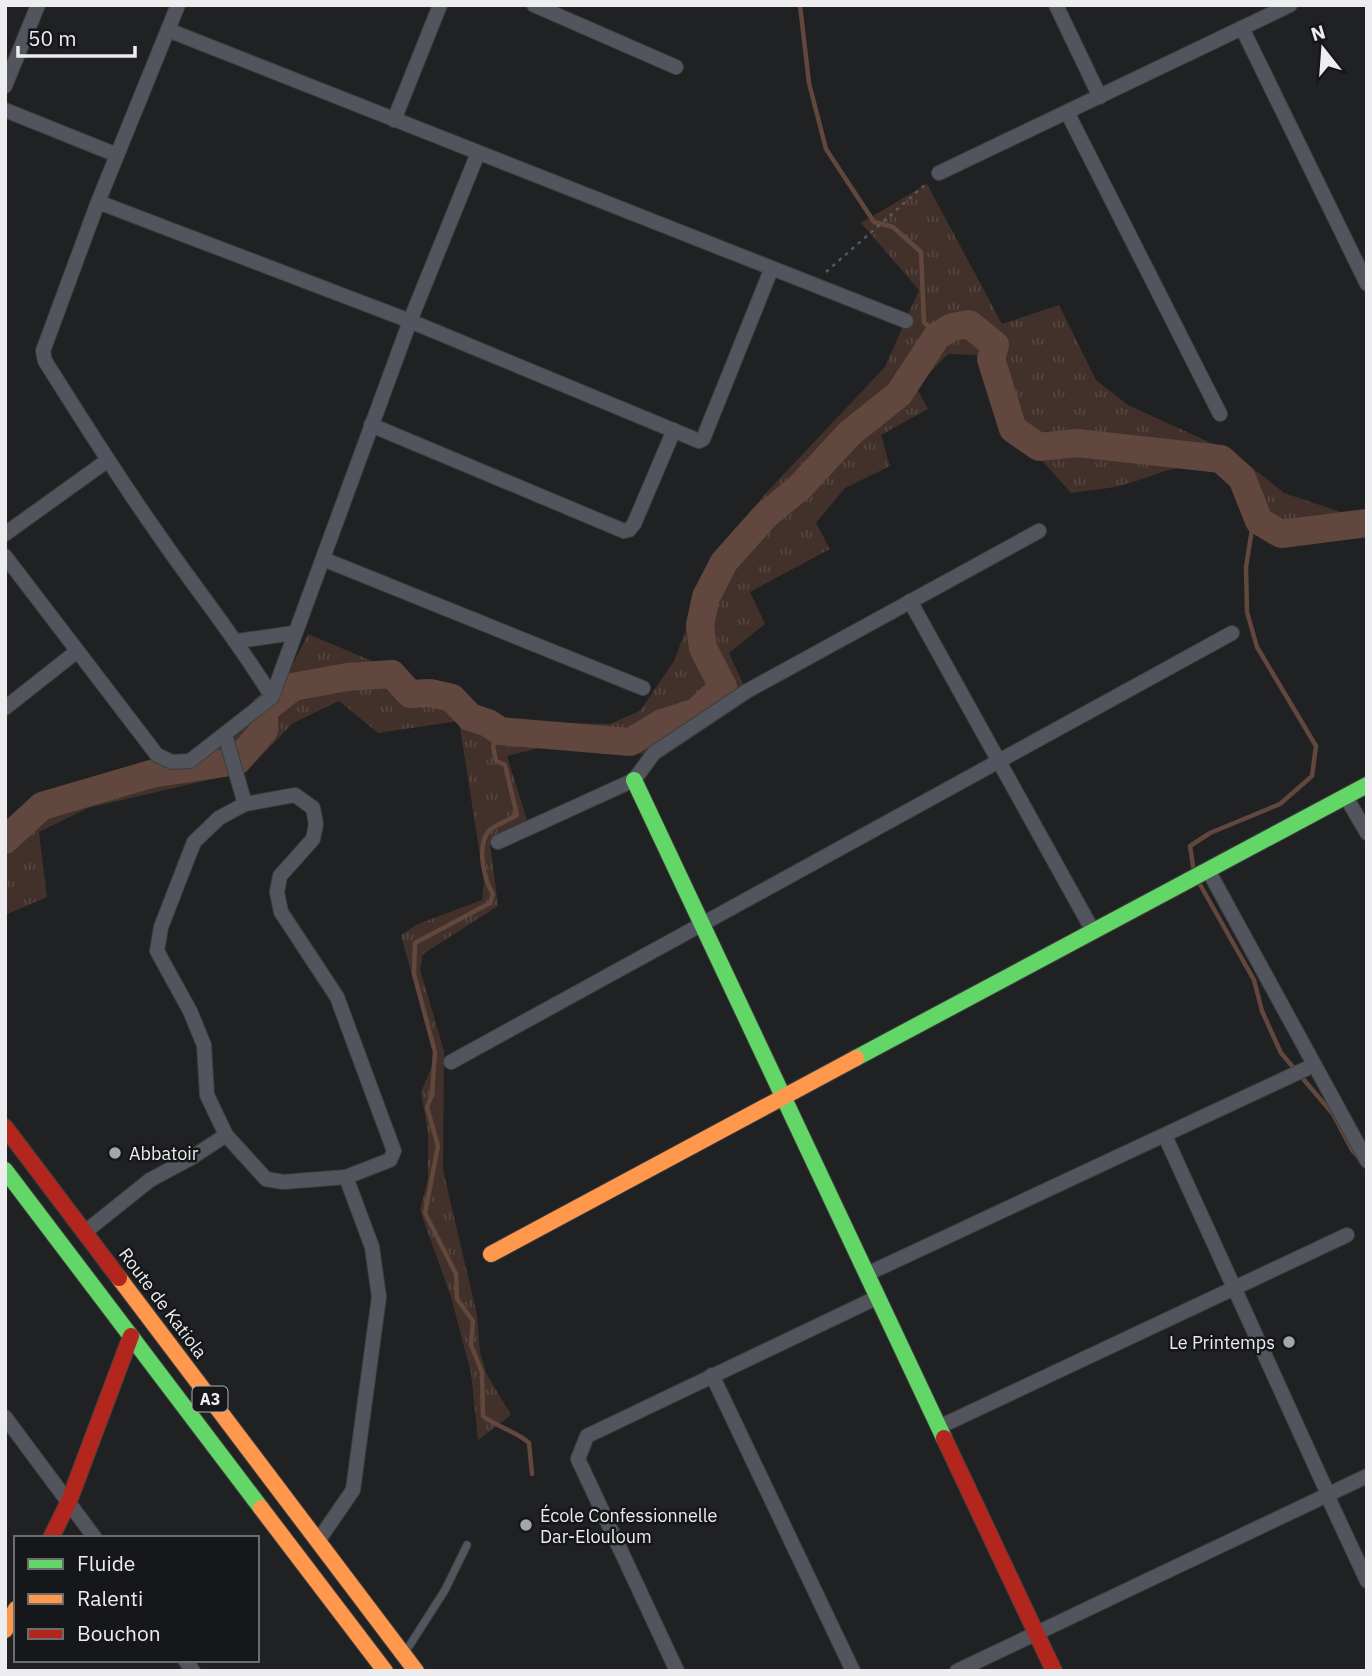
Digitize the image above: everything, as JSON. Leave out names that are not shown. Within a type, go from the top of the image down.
[{"type":"main road","points":[[634,780],[1054,1671]]},
{"type":"main road","points":[[491,1254],[1367,785]]},
{"type":"main road","name":"Route de Katiola","points":[[5,1127],[416,1671]]},
{"type":"main road","name":"A3","points":[[5,1170],[385,1671]]},
{"type":"main road","points":[[52,1536],[69,1502],[131,1336]]},
{"type":"main road","points":[[5,1630],[14,1613]]},
{"type":"street","points":[[5,86],[38,5]]},
{"type":"street","points":[[178,5],[98,202],[43,351],[45,361],[108,460],[157,533],[238,641],[272,696]]},
{"type":"street","points":[[394,120],[440,5]]},
{"type":"street","points":[[534,5],[676,67]]},
{"type":"street","points":[[1056,5],[1100,97]]},
{"type":"street","points":[[939,173],[1290,5]]},
{"type":"street","points":[[1242,28],[1367,284]]},
{"type":"street","points":[[168,30],[906,321]]},
{"type":"street","points":[[5,110],[117,155]]},
{"type":"street","points":[[1067,112],[1220,414]]},
{"type":"street","points":[[5,556],[157,755],[172,762],[190,761],[272,696],[410,321],[478,153]]},
{"type":"street","points":[[98,202],[410,321],[699,441],[703,439],[771,270]]},
{"type":"street","points":[[371,425],[624,531],[634,524],[674,430]]},
{"type":"street","points":[[5,534],[108,460]]},
{"type":"street","points":[[498,842],[634,780],[654,753],[747,691],[1039,531]]},
{"type":"street","points":[[323,559],[643,688]]},
{"type":"street","points":[[911,601],[1093,931]]},
{"type":"street","points":[[238,641],[294,633]]},
{"type":"street","points":[[451,1062],[1232,633]]},
{"type":"street","points":[[5,708],[76,652]]},
{"type":"street","points":[[225,735],[245,804]]},
{"type":"street","points":[[295,795],[313,808],[316,824],[313,839],[280,876],[277,892],[281,912],[337,997],[394,1151],[390,1160],[346,1177],[283,1182],[266,1179],[226,1135],[207,1095],[204,1045],[190,1011],[157,951],[161,927],[194,842],[219,818],[245,804],[295,795]]},
{"type":"street","points":[[1346,797],[1367,833]]},
{"type":"street","points":[[1208,870],[1311,1066],[1367,1161]]},
{"type":"street","points":[[867,1274],[1311,1066]]},
{"type":"street","points":[[85,1232],[149,1180],[191,1158],[226,1135]]},
{"type":"street","points":[[1165,1136],[1367,1581]]},
{"type":"street","points":[[318,1541],[353,1490],[379,1297],[372,1247],[346,1177]]},
{"type":"street","points":[[939,1427],[1347,1235]]},
{"type":"street","points":[[677,1671],[578,1459],[587,1436],[878,1297]]},
{"type":"street","points":[[712,1375],[853,1671]]},
{"type":"street","points":[[5,1417],[94,1536]]},
{"type":"street","points":[[957,1671],[1367,1476]]},
{"type":"lane","points":[[404,1655],[445,1590],[467,1545]]},
{"type":"path","points":[[811,285],[939,173]]},
{"type":"green space","points":[[927,184],[1002,324],[1059,305],[1096,380],[1128,405],[1235,454],[1284,493],[1350,515],[1367,513],[1367,530],[1306,540],[1234,480],[1210,468],[1198,466],[1164,471],[1115,487],[1071,493],[1006,420],[991,370],[978,355],[948,354],[916,387],[928,409],[881,435],[890,466],[845,488],[816,523],[830,549],[750,592],[765,624],[729,653],[745,688],[644,754],[539,748],[507,756],[527,820],[490,844],[498,906],[423,954],[420,969],[444,1051],[443,1170],[477,1315],[480,1352],[486,1373],[511,1415],[478,1440],[471,1373],[451,1297],[420,1210],[428,1179],[428,1133],[421,1092],[435,1059],[401,935],[418,924],[482,900],[484,881],[459,721],[378,733],[339,701],[293,723],[247,771],[88,808],[39,832],[47,897],[5,915],[5,826],[71,785],[203,761],[271,707],[308,634],[516,722],[610,724],[640,711],[674,661],[712,561],[765,494],[885,367],[919,290],[861,223]]},
{"type":"waterway","points":[[800,5],[809,83],[826,149],[874,222],[893,227],[921,252],[924,322],[937,336]]},
{"type":"waterway","points":[[5,840],[42,806],[151,774],[237,761],[264,730],[264,710],[293,687],[347,677],[392,674],[410,694],[430,693],[452,698],[470,717],[488,723],[500,731],[630,742],[662,723],[696,712],[723,687],[703,648],[700,625],[706,597],[724,562],[766,515],[799,488],[850,433],[899,394],[937,336],[952,327],[969,324],[995,345],[991,359],[1013,429],[1039,447],[1077,443],[1221,459],[1242,478],[1259,521],[1281,534],[1367,523]]},
{"type":"waterway","points":[[1194,873],[1190,846],[1210,833],[1280,804],[1312,776],[1316,746],[1257,647],[1247,612],[1246,567],[1255,510]]},
{"type":"waterway","points":[[500,731],[493,746],[496,761],[505,765],[517,815],[491,829],[483,843],[484,871],[493,894],[490,903],[415,943],[414,974],[435,1052],[432,1095],[427,1107],[438,1146],[425,1213],[456,1274],[457,1299],[473,1321],[471,1345],[482,1372],[483,1416],[529,1443],[532,1474]]},
{"type":"waterway","points":[[1198,881],[1254,980],[1262,1011],[1281,1053],[1333,1114],[1359,1158]]},
{"type":"traffic: fast","points":[[634,780],[944,1438]]},
{"type":"traffic: fast","points":[[856,1058],[1367,785]]},
{"type":"traffic: fast","points":[[5,1170],[261,1508]]},
{"type":"traffic: slow","points":[[491,1254],[856,1058]]},
{"type":"traffic: slow","points":[[119,1278],[416,1671]]},
{"type":"traffic: slow","points":[[261,1508],[385,1671]]},
{"type":"traffic: slow","points":[[5,1630],[14,1613]]},
{"type":"traffic: jam","points":[[5,1127],[119,1278]]},
{"type":"traffic: jam","points":[[52,1536],[69,1501],[131,1336]]},
{"type":"traffic: jam","points":[[944,1438],[1054,1671]]},
{"type":"place","name":"Abbatoir","points":[[115,1153]]},
{"type":"place","name":"Le Printemps","points":[[1289,1342]]},
{"type":"place","name":"École Confessionnelle Dar-Elouloum","points":[[526,1525]]}]
